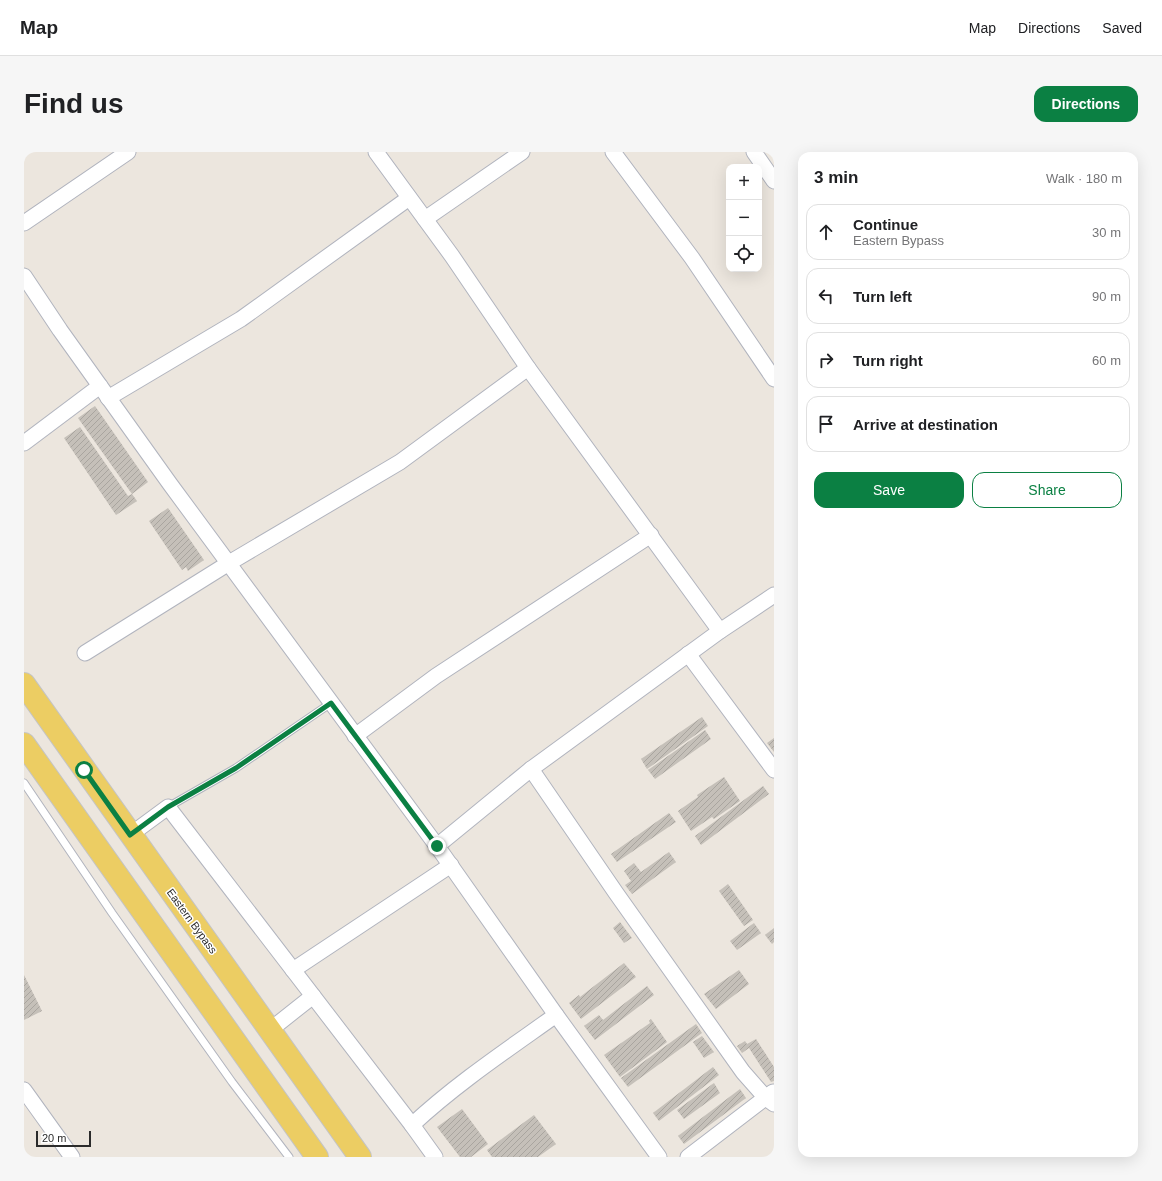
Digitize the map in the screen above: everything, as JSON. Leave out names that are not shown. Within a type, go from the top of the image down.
[{"type":"main road","name":"Eastern Bypass","points":[[24,684],[360,1157]]},
{"type":"main road","points":[[24,744],[317,1157]]},
{"type":"street","points":[[24,223],[128,152]]},
{"type":"street","points":[[376,152],[425,219],[528,368],[720,631]]},
{"type":"street","points":[[425,219],[522,152]]},
{"type":"street","points":[[613,152],[692,258],[774,378]]},
{"type":"street","points":[[754,152],[774,181]]},
{"type":"street","points":[[24,443],[104,392],[241,319],[409,198]]},
{"type":"street","points":[[24,276],[60,330],[170,484],[451,865],[556,1016],[659,1157]]},
{"type":"street","points":[[85,653],[229,564],[400,462],[528,368]]},
{"type":"street","points":[[355,736],[436,676],[651,535]]},
{"type":"street","points":[[437,846],[531,768],[720,631],[774,595]]},
{"type":"street","points":[[688,654],[774,770]]},
{"type":"street","points":[[531,768],[616,893],[743,1072],[771,1098],[688,1157]]},
{"type":"street","points":[[130,835],[168,807],[435,1157]]},
{"type":"street","points":[[293,970],[451,865]]},
{"type":"street","points":[[270,1030],[313,996]]},
{"type":"street","points":[[412,1125],[428,1110],[495,1059],[556,1016]]},
{"type":"street","points":[[24,1090],[72,1157]]},
{"type":"lane","points":[[168,807],[236,768],[331,703]]},
{"type":"lane","points":[[24,783],[121,926],[232,1082],[289,1157]]},
{"type":"building","points":[[95,406],[148,482],[132,494],[78,418]]},
{"type":"building","points":[[80,427],[128,496],[132,494],[137,501],[116,515],[64,438]]},
{"type":"building","points":[[168,508],[204,560],[188,571],[186,567],[182,570],[149,521]]},
{"type":"building","points":[[702,717],[708,726],[647,769],[641,759]]},
{"type":"building","points":[[705,730],[711,739],[655,779],[648,770]]},
{"type":"building","points":[[774,738],[774,752],[767,743]]},
{"type":"building","points":[[724,777],[740,801],[714,819],[712,817],[691,831],[678,811],[698,797],[697,795]]},
{"type":"building","points":[[763,786],[769,794],[701,845],[695,836]]},
{"type":"building","points":[[669,813],[676,822],[617,862],[611,854]]},
{"type":"building","points":[[669,852],[676,862],[632,894],[625,885],[631,881],[624,871],[634,863],[641,872]]},
{"type":"building","points":[[728,884],[753,920],[744,926],[719,891]]},
{"type":"building","points":[[620,922],[632,938],[624,943],[613,928]]},
{"type":"building","points":[[754,923],[761,933],[737,950],[730,941]]},
{"type":"building","points":[[774,928],[774,942],[772,944],[765,935]]},
{"type":"building","points":[[624,963],[636,977],[581,1019],[569,1003],[579,995],[580,997]]},
{"type":"building","points":[[739,970],[749,984],[716,1009],[704,994]]},
{"type":"building","points":[[24,975],[42,1011],[24,1020]]},
{"type":"building","points":[[647,986],[654,995],[595,1040],[584,1026],[599,1015],[603,1020]]},
{"type":"building","points":[[651,1019],[667,1042],[620,1077],[604,1055],[650,1023],[649,1021]]},
{"type":"building","points":[[696,1024],[702,1033],[628,1087],[621,1078]]},
{"type":"building","points":[[702,1036],[714,1052],[704,1058],[693,1042]]},
{"type":"building","points":[[756,1039],[774,1067],[774,1081],[771,1082],[749,1048],[742,1053],[737,1046],[745,1041],[747,1044]]},
{"type":"building","points":[[713,1067],[719,1075],[659,1121],[653,1113]]},
{"type":"building","points":[[714,1083],[720,1093],[684,1119],[677,1110]]},
{"type":"building","points":[[740,1089],[746,1098],[684,1144],[678,1136]]},
{"type":"building","points":[[462,1109],[488,1144],[471,1157],[460,1157],[437,1127]]},
{"type":"building","points":[[534,1115],[556,1144],[538,1157],[492,1157],[487,1150]]},
{"type":"route","points":[[84,770],[130,835],[168,807],[236,768],[331,703],[437,846]]}]
